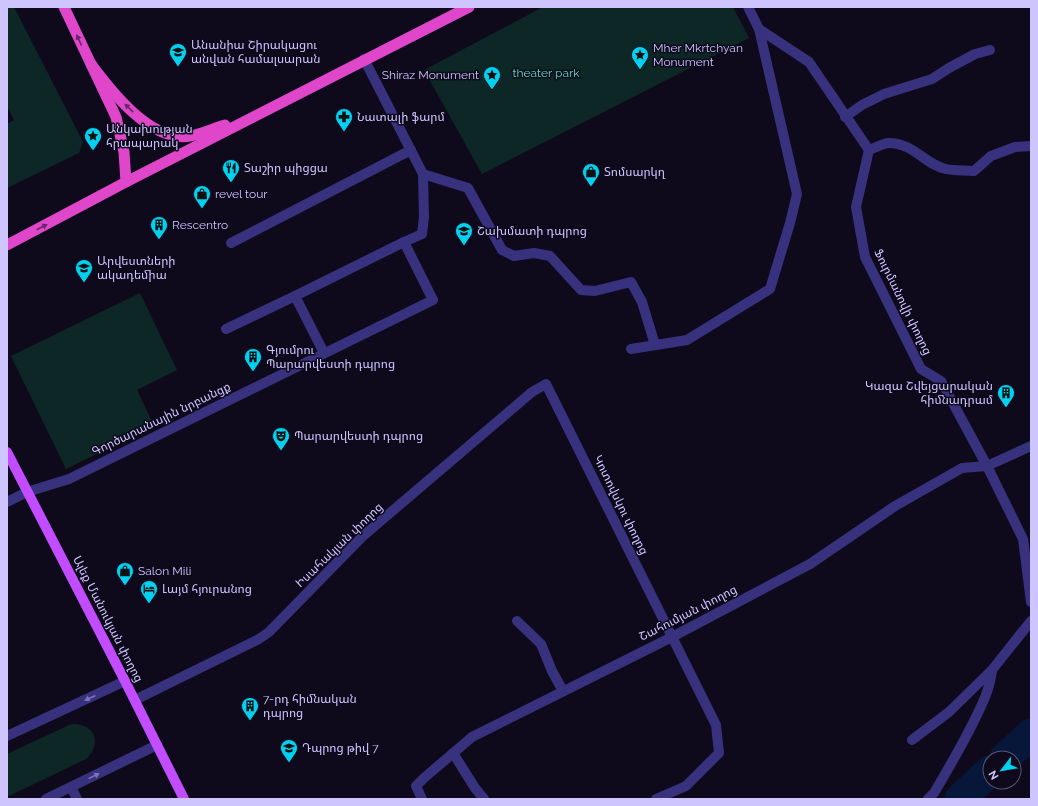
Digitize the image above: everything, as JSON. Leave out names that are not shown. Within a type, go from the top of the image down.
[{"type":"highway","points":[[64,7],[116,117],[124,152],[126,182]]},
{"type":"highway","points":[[10,241],[364,59],[469,7]]},
{"type":"highway","points":[[91,64],[105,83],[130,110],[149,126],[168,134],[189,136],[254,116]]},
{"type":"main road","name":"Ալեք Մանուկյան փողոց","points":[[7,452],[135,700],[184,799]]},
{"type":"street","points":[[631,349],[687,340],[770,289],[797,194],[760,29],[748,7]]},
{"type":"street","points":[[760,29],[809,62],[868,150],[888,143],[903,145],[945,169],[974,171],[991,156],[1016,147],[1031,146]]},
{"type":"street","points":[[845,117],[862,105],[884,94],[932,79],[975,54],[990,50]]},
{"type":"street","points":[[226,329],[422,234],[424,217],[423,174],[364,59]]},
{"type":"street","points":[[231,243],[412,150]]},
{"type":"street","name":"Ֆուրմանովի փողոց","points":[[868,150],[856,207],[865,257],[921,369],[941,382],[987,466],[1023,539],[1031,602]]},
{"type":"street","points":[[423,174],[468,188],[502,250],[514,256],[534,253],[550,256],[581,290],[595,291],[631,282],[642,302],[654,345]]},
{"type":"street","name":"Գործարանային նրբանցք","points":[[7,502],[27,492],[69,479],[433,300],[404,242]]},
{"type":"street","points":[[295,296],[324,353]]},
{"type":"street","name":"Կոտովսկու փողոց","points":[[546,384],[716,725],[719,753],[686,786],[656,799]]},
{"type":"street","name":"Իսահակյան փողոց","points":[[135,700],[252,643],[269,632],[363,536],[532,392],[546,384]]},
{"type":"street","name":"Շահումյան փողոց","points":[[422,799],[416,786],[453,752],[472,737],[672,637],[810,564],[895,506],[962,468],[987,466],[1031,446]]},
{"type":"street","points":[[517,621],[541,644],[552,671],[563,691]]},
{"type":"street","points":[[912,740],[949,712],[992,670],[1031,621]]},
{"type":"street","points":[[928,799],[934,793],[962,746],[984,701],[992,670]]},
{"type":"street","points":[[7,736],[125,681]]},
{"type":"street","points":[[46,799],[157,745]]},
{"type":"street","points":[[453,752],[475,788],[484,799]]},
{"type":"street","points":[[71,787],[77,799]]},
{"type":"green space","points":[[7,7],[14,7],[83,142],[79,153],[7,188],[7,124],[14,120],[7,106]]},
{"type":"green space","name":"theater park","points":[[543,7],[733,7],[749,38],[482,174],[424,70]]},
{"type":"green space","points":[[140,293],[177,370],[137,390],[154,426],[66,469],[11,356]]},
{"type":"green space","points":[[74,724],[82,725],[92,732],[95,742],[91,754],[86,759],[7,797],[7,754]]},
{"type":"waterway","points":[[1014,750],[1031,734]]},
{"type":"waterway","points":[[960,799],[982,778]]},
{"type":"place","name":"Անանիա Շիրակացու անվան համալսարան","points":[[178,67]]},
{"type":"place","name":"Mher Mkrtchyan Monument","points":[[640,70]]},
{"type":"place","name":"Shiraz Monument","points":[[492,90]]},
{"type":"place","name":"Նատալի ֆարմ","points":[[344,132]]},
{"type":"place","name":"Անկախության հրապարակ","points":[[93,151]]},
{"type":"place","name":"Տաշիր պիցցա","points":[[231,183]]},
{"type":"place","name":"Տոմսարկղ","points":[[591,187]]},
{"type":"place","name":"revel tour","points":[[202,209]]},
{"type":"place","name":"Rescentro","points":[[159,240]]},
{"type":"place","name":"Շախմատի դպրոց","points":[[464,246]]},
{"type":"place","name":"Արվեստների ակադեմիա","points":[[84,283]]},
{"type":"place","name":"Գյումրու Պարարվեստի դպրոց","points":[[253,372]]},
{"type":"place","name":"Կազա Շվեյցարական հիմնադրամ","points":[[1006,408]]},
{"type":"place","name":"Պարարվեստի դպրոց","points":[[281,451]]},
{"type":"place","name":"Salon Mili","points":[[125,586]]},
{"type":"place","name":"Լայմ հյուրանոց","points":[[149,604]]},
{"type":"place","name":"7-րդ հիմնական դպրոց","points":[[250,721]]},
{"type":"place","name":"Դպրոց թիվ 7","points":[[289,763]]}]
